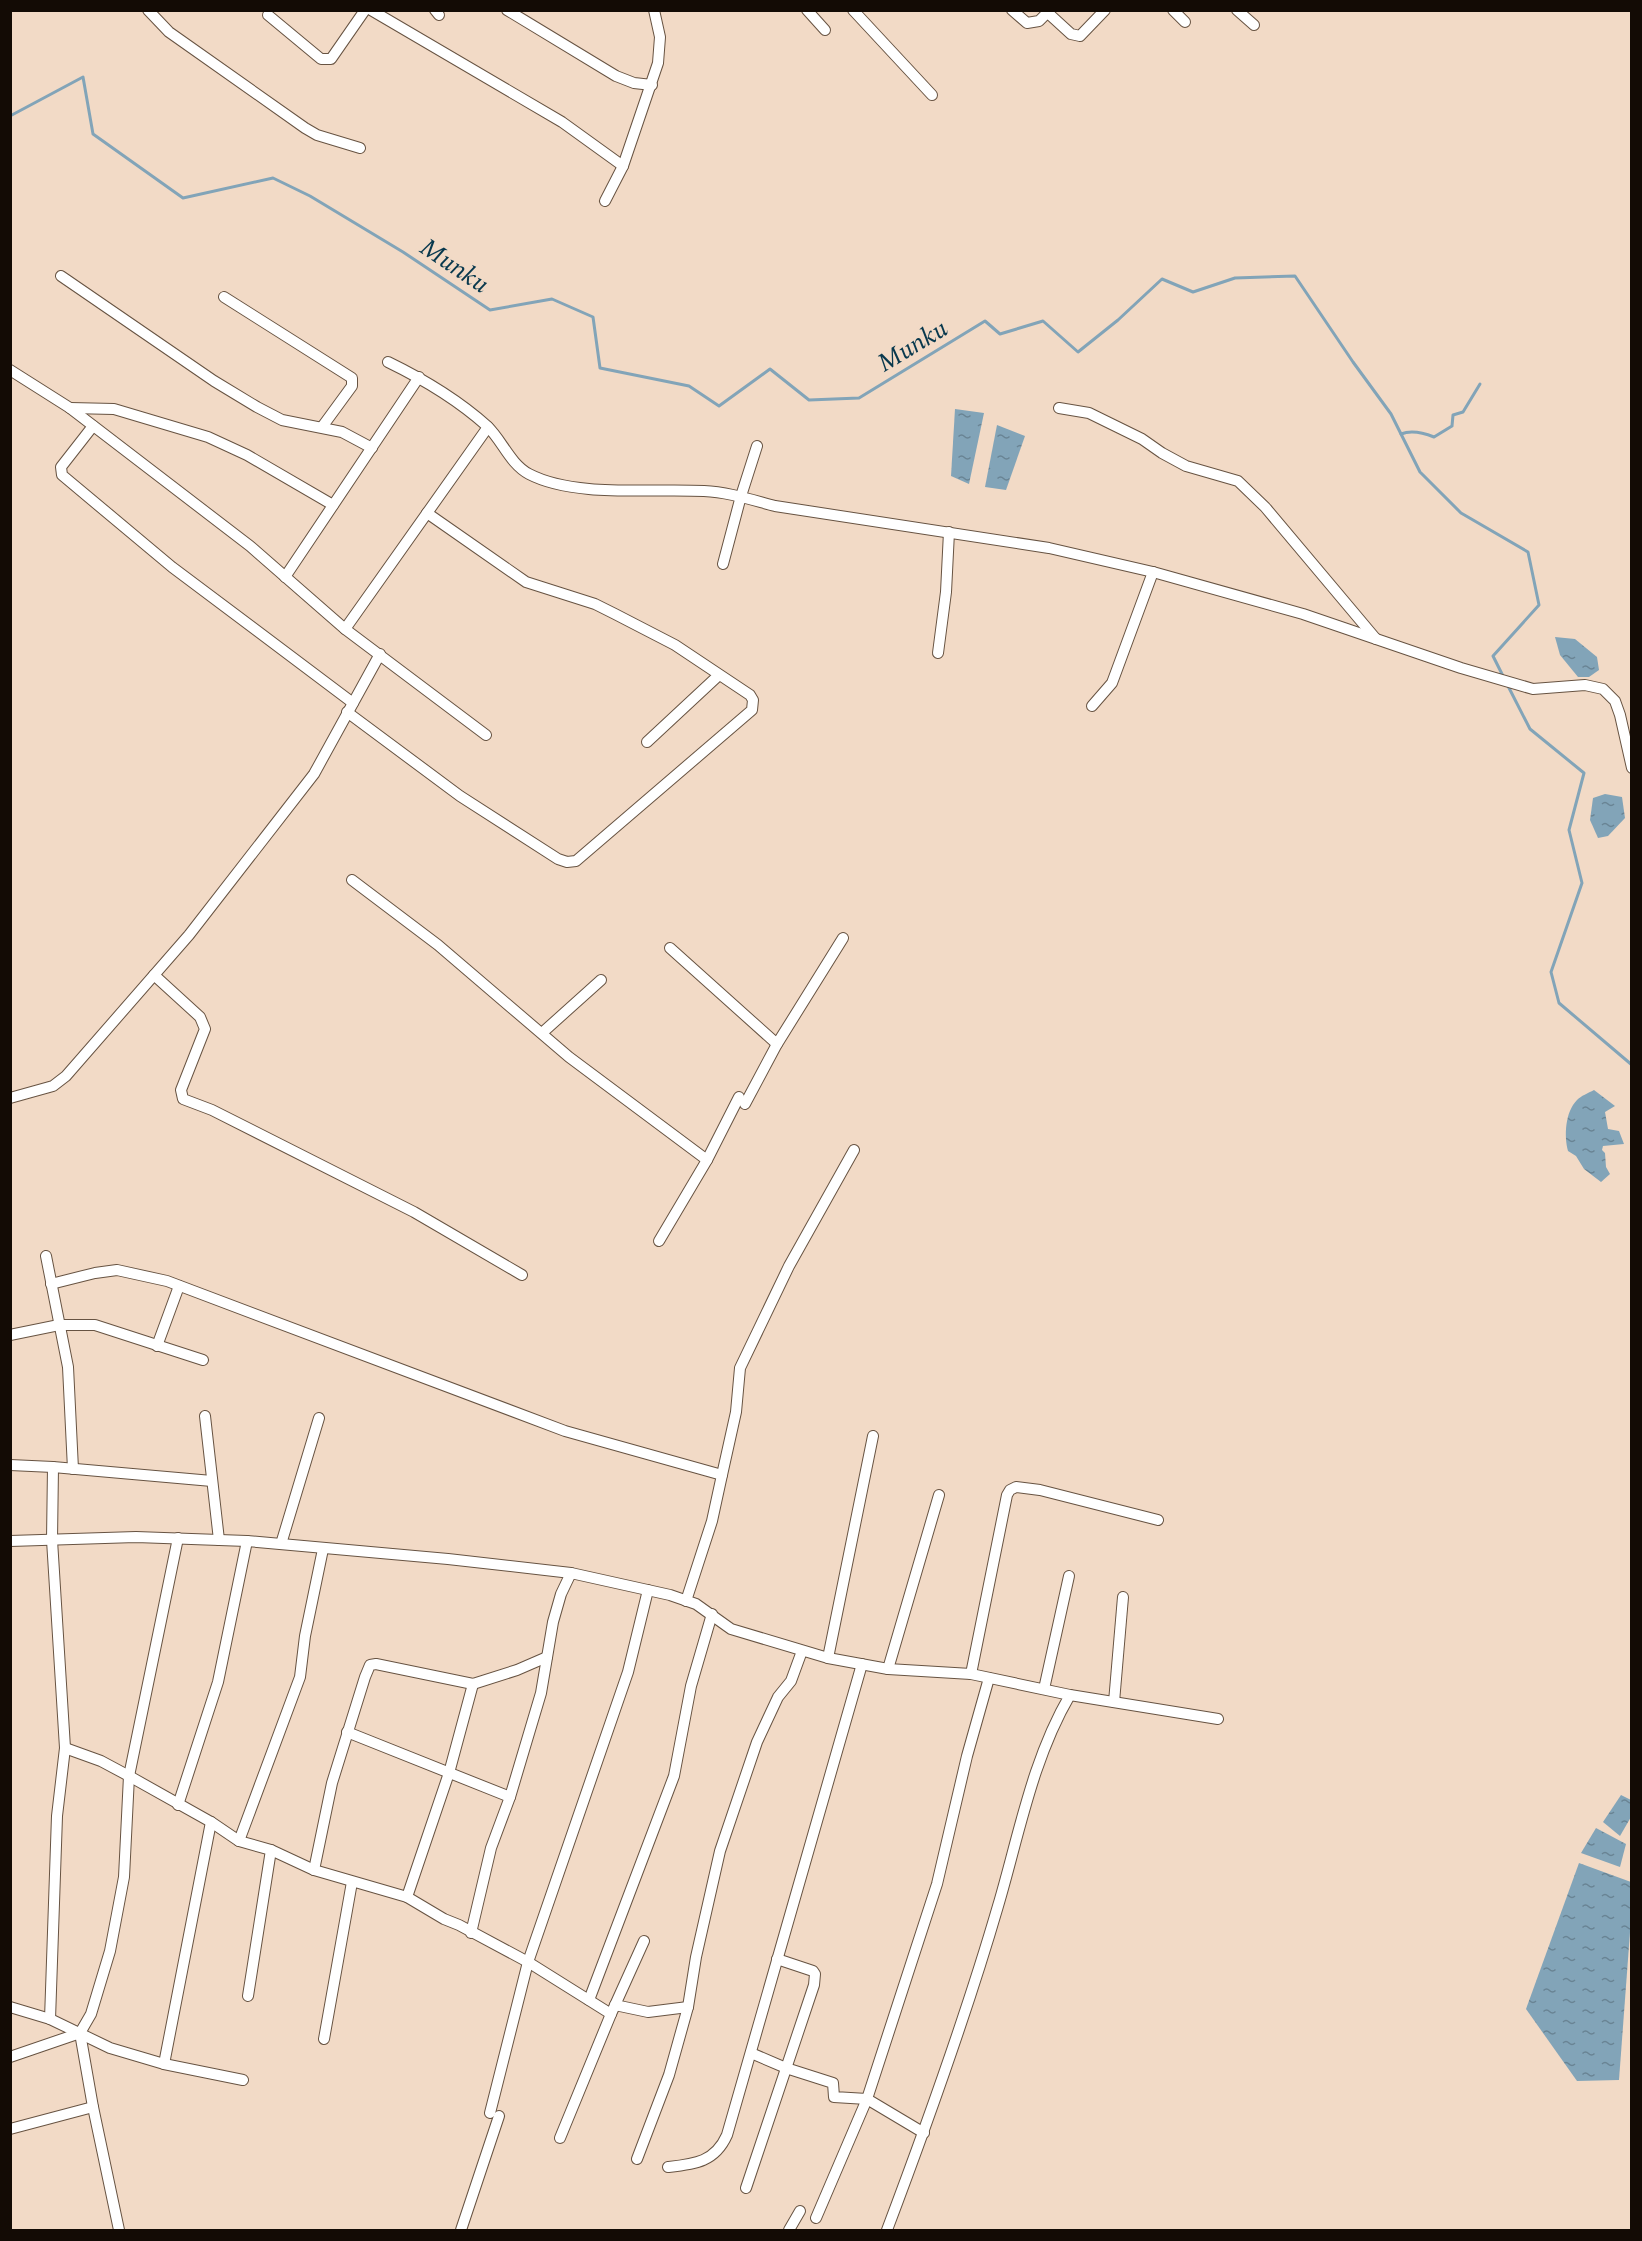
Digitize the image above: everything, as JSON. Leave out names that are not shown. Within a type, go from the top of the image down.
[{"type":"street","points":[[147,10],[169,32],[305,128],[317,135],[360,148]]},
{"type":"street","points":[[268,15],[321,59],[326,60],[331,58],[364,10]]},
{"type":"street","points":[[371,10],[408,34],[562,122],[623,166]]},
{"type":"street","points":[[507,10],[616,76],[634,83],[652,85]]},
{"type":"street","points":[[605,201],[623,166],[652,85],[660,46],[659,27],[655,14],[645,10]]},
{"type":"street","points":[[807,10],[825,30]]},
{"type":"street","points":[[853,10],[932,95]]},
{"type":"street","points":[[1012,10],[1027,24],[1039,21],[1049,12],[1071,34],[1080,36],[1105,10]]},
{"type":"street","points":[[1173,10],[1185,22]]},
{"type":"street","points":[[1237,10],[1254,25]]},
{"type":"street","points":[[61,276],[214,381],[257,407],[282,420],[342,432],[372,448]]},
{"type":"street","points":[[224,297],[352,378],[352,386],[322,427]]},
{"type":"street","points":[[388,362],[419,377],[488,427],[513,460],[528,474],[567,486],[707,491],[741,496],[776,506],[1049,548],[1154,572],[1303,614],[1461,668],[1533,688],[1585,684],[1603,689],[1615,701],[1632,768]]},
{"type":"street","points":[[10,370],[70,408],[250,546],[345,629],[486,735]]},
{"type":"street","points":[[285,577],[419,377]]},
{"type":"street","points":[[70,408],[114,409],[208,437],[247,454],[333,505]]},
{"type":"street","points":[[1059,408],[1089,413],[1132,434],[1186,466],[1238,481],[1265,507],[1376,639]]},
{"type":"street","points":[[93,426],[61,467],[62,475],[172,567],[460,796],[558,859],[567,862],[576,861],[752,710],[753,700],[750,694],[675,645],[605,609],[526,582],[427,513]]},
{"type":"street","points":[[345,629],[488,427]]},
{"type":"street","points":[[723,564],[757,446]]},
{"type":"street","points":[[938,653],[946,592],[949,532]]},
{"type":"street","points":[[1092,706],[1112,683],[1154,572]]},
{"type":"street","points":[[10,1098],[53,1086],[66,1076],[100,1040],[189,935],[314,774],[380,654]]},
{"type":"street","points":[[647,742],[719,675]]},
{"type":"street","points":[[352,880],[438,945],[569,1057],[707,1160]]},
{"type":"street","points":[[659,1241],[843,938]]},
{"type":"street","points":[[670,948],[777,1044]]},
{"type":"street","points":[[154,975],[200,1017],[205,1029],[181,1090],[183,1099],[212,1110],[414,1212],[522,1275]]},
{"type":"street","points":[[542,1033],[601,980]]},
{"type":"street","points":[[686,1601],[712,1521],[736,1412],[740,1368],[789,1266],[854,1150]]},
{"type":"street","points":[[46,1256],[68,1368],[73,1469]]},
{"type":"street","points":[[51,1284],[117,1270],[167,1281],[565,1431],[722,1475]]},
{"type":"street","points":[[158,1346],[179,1286]]},
{"type":"street","points":[[10,1335],[59,1325],[94,1325],[203,1360]]},
{"type":"street","points":[[205,1416],[219,1540]]},
{"type":"street","points":[[281,1544],[319,1418]]},
{"type":"street","points":[[828,1658],[873,1436]]},
{"type":"street","points":[[10,1466],[52,1467],[212,1481]]},
{"type":"street","points":[[50,2019],[57,1816],[65,1748],[52,1540],[52,1467]]},
{"type":"street","points":[[971,1674],[1007,1495],[1010,1490],[1016,1487],[1040,1490],[1158,1520]]},
{"type":"street","points":[[888,1669],[939,1495]]},
{"type":"street","points":[[10,1541],[136,1537],[247,1540],[571,1573],[686,1601],[712,1614],[732,1629],[828,1658],[888,1669],[971,1674],[1070,1695],[1218,1719]]},
{"type":"street","points":[[119,2230],[93,2107],[81,2033],[91,2014],[110,1951],[124,1877],[129,1776],[178,1538]]},
{"type":"street","points":[[178,1805],[218,1682],[247,1540]]},
{"type":"street","points":[[239,1841],[300,1677],[305,1636],[323,1548]]},
{"type":"street","points":[[471,1933],[491,1848],[510,1797],[541,1693],[561,1594],[571,1573]]},
{"type":"street","points":[[1044,1689],[1069,1576]]},
{"type":"street","points":[[461,2230],[494,2114],[528,1962],[628,1672],[648,1590]]},
{"type":"street","points":[[1114,1702],[1123,1597]]},
{"type":"street","points":[[589,2000],[674,1776],[691,1686],[702,1656],[712,1614]]},
{"type":"street","points":[[637,2159],[669,2075],[688,2007],[696,1957],[720,1851],[757,1742],[778,1697],[791,1681],[802,1651]]},
{"type":"street","points":[[314,1870],[332,1783],[370,1665],[376,1664],[473,1684],[517,1670],[547,1657]]},
{"type":"street","points":[[668,2167],[708,2158],[722,2146],[751,2053],[862,1664]]},
{"type":"street","points":[[816,2218],[867,2099],[937,1884],[967,1756],[989,1678]]},
{"type":"street","points":[[407,1897],[449,1773],[473,1684]]},
{"type":"street","points":[[887,2230],[963,2020],[998,1907],[1033,1781],[1060,1712],[1070,1695]]},
{"type":"street","points":[[347,1732],[510,1797]]},
{"type":"street","points":[[65,1748],[101,1761],[210,1822],[239,1841],[271,1850],[314,1870],[407,1897],[528,1962],[589,2000],[613,2009],[648,2012],[688,2007]]},
{"type":"street","points":[[164,2064],[210,1822]]},
{"type":"street","points":[[248,1996],[271,1850]]},
{"type":"street","points":[[324,2039],[352,1882]]},
{"type":"street","points":[[560,2138],[613,2009],[644,1941]]},
{"type":"street","points":[[746,2188],[814,1985],[815,1974],[807,1968],[777,1959]]},
{"type":"street","points":[[10,2007],[50,2019],[110,2048],[164,2064],[243,2080]]},
{"type":"street","points":[[10,2058],[81,2033]]},
{"type":"street","points":[[751,2053],[786,2068],[833,2083],[834,2097],[867,2099],[924,2133]]},
{"type":"street","points":[[10,2128],[93,2107]]},
{"type":"street","points":[[789,2230],[800,2211]]},
{"type":"water","points":[[955,409],[984,413],[969,484],[951,476]]},
{"type":"water","points":[[997,425],[1025,436],[1006,490],[985,487]]},
{"type":"water","points":[[1555,637],[1575,639],[1597,657],[1599,670],[1589,677],[1578,677],[1560,655]]},
{"type":"water","points":[[1605,794],[1622,797],[1625,818],[1608,836],[1598,838],[1590,820],[1593,798]]},
{"type":"water","points":[[1594,1090],[1615,1106],[1605,1112],[1608,1129],[1619,1131],[1624,1144],[1603,1146],[1606,1167],[1610,1174],[1601,1182],[1584,1169],[1576,1156],[1568,1151],[1566,1138],[1566,1124],[1573,1105],[1580,1097]]},
{"type":"water","points":[[1621,1795],[1631,1800],[1631,1817],[1620,1836],[1603,1822]]},
{"type":"water","points":[[1596,1828],[1626,1844],[1620,1867],[1581,1853]]},
{"type":"water","points":[[1579,1863],[1631,1882],[1631,1919],[1619,2080],[1577,2081],[1526,2009]]},
{"type":"waterway","name":"Munku","points":[[10,116],[83,77],[93,134],[183,198],[273,178],[310,196],[403,252],[490,310],[552,299],[593,317],[600,368],[689,386],[719,406],[770,369],[809,400],[859,398],[985,321],[1000,334],[1043,321],[1078,352],[1118,320],[1162,279],[1193,292],[1235,278],[1295,276],[1391,414],[1420,472],[1461,513],[1528,552],[1539,605],[1493,656],[1503,676]]},
{"type":"waterway","points":[[1401,434],[1418,432],[1434,437],[1452,426],[1453,415],[1463,412],[1480,384]]},
{"type":"waterway","points":[[1507,684],[1530,729],[1584,773],[1569,830],[1582,883],[1551,972],[1559,1003],[1632,1065]]}]
